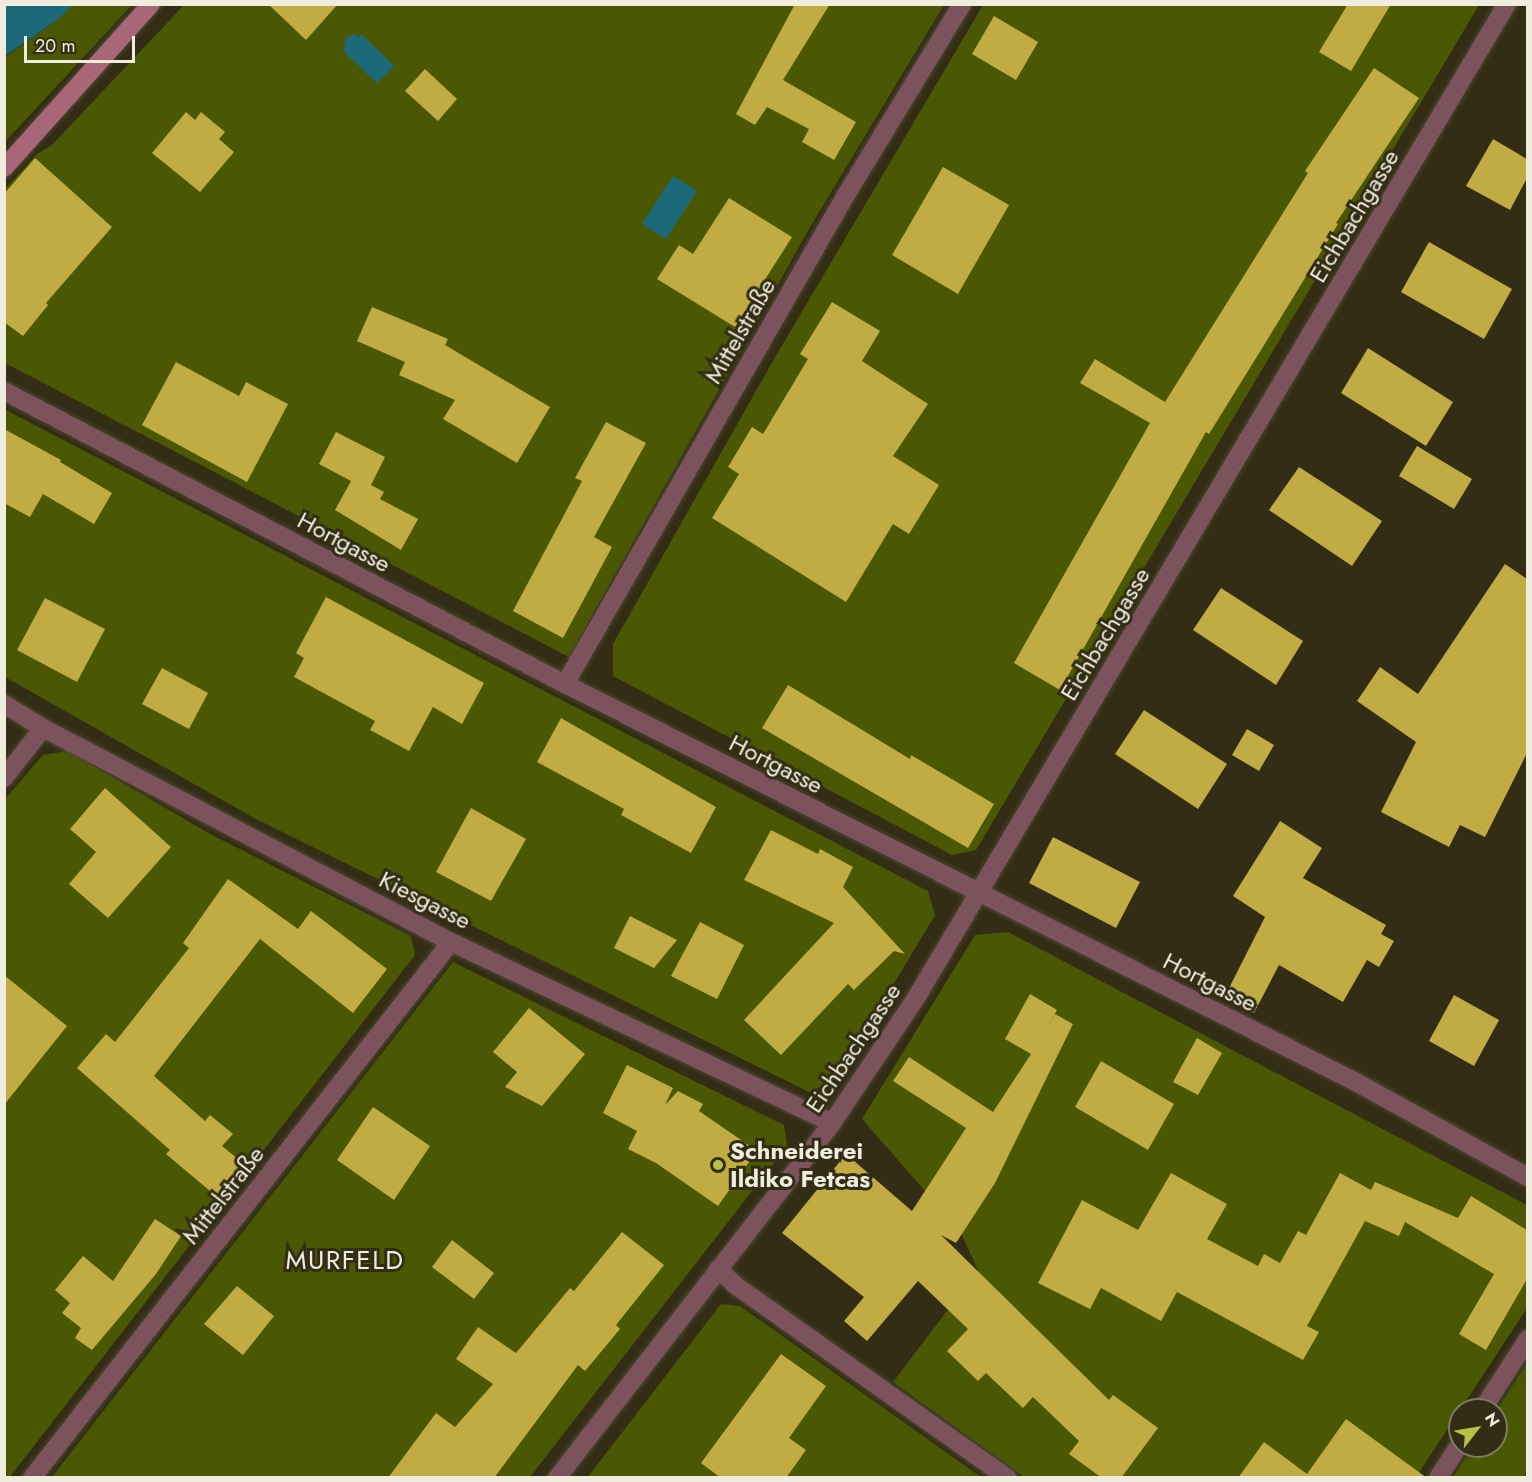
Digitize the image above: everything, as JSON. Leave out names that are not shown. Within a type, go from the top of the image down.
[{"type":"street","points":[[4,168],[151,4]]},
{"type":"street","name":"Mittelstraße","points":[[565,684],[846,195],[962,4]]},
{"type":"street","name":"Eichbachgasse","points":[[557,1478],[832,1124],[916,998],[1508,4]]},
{"type":"street","name":"Hortgasse","points":[[4,391],[565,684],[1354,1081],[1527,1177]]},
{"type":"street","name":"Kiesgasse","points":[[4,704],[44,728],[451,942],[832,1124]]},
{"type":"street","points":[[4,778],[44,728]]},
{"type":"street","name":"Mittelstraße","points":[[32,1478],[451,942]]},
{"type":"street","points":[[718,1269],[735,1285],[1008,1478]]},
{"type":"street","points":[[1490,1398],[1527,1339]]},
{"type":"street","points":[[1438,1478],[1451,1458]]},
{"type":"green space","points":[[73,5],[132,5],[5,142],[5,57],[60,18]]},
{"type":"green space","points":[[184,5],[944,5],[812,224],[569,657],[5,363],[4,190],[37,154],[52,145]]},
{"type":"green space","points":[[983,5],[1479,5],[976,850],[952,855],[613,676],[613,644],[774,359]]},
{"type":"green space","points":[[4,409],[928,891],[935,915],[837,1079],[809,1092],[254,818],[5,677]]},
{"type":"green space","points":[[68,751],[212,835],[411,936],[415,955],[9,1478],[4,1477],[4,800],[43,755]]},
{"type":"green space","points":[[1008,932],[1527,1205],[1527,1308],[1468,1398],[1448,1398],[1448,1428],[1416,1477],[1024,1477],[893,1382],[978,1270],[960,1231],[862,1119],[975,935]]},
{"type":"green space","points":[[453,962],[784,1125],[787,1146],[530,1477],[51,1478]]},
{"type":"green space","points":[[721,1304],[740,1306],[981,1477],[587,1478]]},
{"type":"green space","points":[[1527,1363],[1527,1477],[1453,1477],[1465,1458],[1508,1458],[1508,1398],[1504,1398]]},
{"type":"water","points":[[5,4],[73,5],[60,18],[5,56]]},
{"type":"water","points":[[354,34],[359,37],[361,34],[394,66],[377,83],[344,52],[345,39]]},
{"type":"water","points":[[673,176],[697,191],[666,239],[642,224]]},
{"type":"building","points":[[268,4],[338,4],[306,40]]},
{"type":"building","points":[[795,4],[830,4],[783,80],[856,122],[834,160],[802,142],[809,129],[767,107],[755,125],[736,114]]},
{"type":"building","points":[[1348,4],[1391,4],[1351,71],[1319,52]]},
{"type":"building","points":[[994,16],[1038,42],[1016,80],[972,54]]},
{"type":"building","points":[[1374,68],[1419,98],[1336,223],[1338,224],[1209,434],[1206,432],[1060,690],[1014,663],[1150,423],[1080,383],[1095,359],[1165,402],[1308,173],[1305,171]]},
{"type":"building","points":[[425,69],[457,99],[438,121],[405,91]]},
{"type":"building","points":[[186,112],[195,120],[201,112],[225,132],[219,139],[234,152],[200,192],[152,153]]},
{"type":"building","points":[[1493,139],[1527,159],[1527,178],[1510,210],[1466,186]]},
{"type":"building","points":[[35,158],[112,227],[46,303],[48,305],[23,336],[4,322],[4,194]]},
{"type":"building","points":[[943,167],[1009,205],[958,294],[892,255]]},
{"type":"building","points":[[729,198],[792,237],[735,327],[657,279],[679,245],[693,254]]},
{"type":"building","points":[[1429,242],[1512,289],[1484,339],[1401,292]]},
{"type":"building","points":[[832,302],[880,331],[862,361],[928,404],[893,456],[939,485],[909,534],[893,524],[846,602],[712,518],[739,474],[728,467],[752,427],[763,434],[808,359],[800,354]]},
{"type":"building","points":[[372,307],[448,339],[445,345],[550,407],[517,463],[443,419],[455,400],[399,375],[405,362],[357,341]]},
{"type":"building","points":[[1368,348],[1453,402],[1426,446],[1341,393]]},
{"type":"building","points":[[176,362],[239,396],[246,382],[288,404],[247,482],[142,425]]},
{"type":"building","points":[[606,422],[646,443],[594,537],[612,547],[563,638],[513,611],[582,481],[575,478]]},
{"type":"building","points":[[4,429],[61,460],[60,462],[112,493],[94,524],[43,494],[30,517],[4,503]]},
{"type":"building","points":[[336,432],[385,457],[371,485],[384,492],[380,499],[418,519],[401,550],[335,510],[351,481],[319,464]]},
{"type":"building","points":[[1417,446],[1472,479],[1454,509],[1399,476]]},
{"type":"building","points":[[1299,467],[1382,521],[1352,566],[1269,510]]},
{"type":"building","points":[[1505,564],[1527,579],[1527,753],[1485,837],[1460,825],[1449,847],[1381,812],[1416,742],[1357,701],[1380,667],[1418,694]]},
{"type":"building","points":[[1221,588],[1303,641],[1276,685],[1193,630]]},
{"type":"building","points":[[326,597],[484,683],[462,724],[433,707],[409,751],[370,730],[375,721],[294,677],[304,658],[296,653]]},
{"type":"building","points":[[45,598],[105,629],[77,682],[17,650]]},
{"type":"building","points":[[162,668],[208,693],[189,729],[142,704]]},
{"type":"building","points":[[788,685],[910,759],[911,755],[994,804],[968,848],[762,728]]},
{"type":"building","points":[[1144,710],[1227,764],[1198,809],[1115,754]]},
{"type":"building","points":[[561,718],[716,807],[691,853],[621,815],[624,809],[537,762]]},
{"type":"building","points":[[1247,729],[1274,745],[1259,771],[1232,755]]},
{"type":"building","points":[[105,788],[171,847],[108,918],[69,884],[96,852],[70,829]]},
{"type":"building","points":[[471,808],[526,839],[491,901],[436,872]]},
{"type":"building","points":[[1280,821],[1322,848],[1303,878],[1386,925],[1381,934],[1394,941],[1379,967],[1367,960],[1343,1002],[1279,965],[1254,1013],[1224,998],[1265,917],[1233,896]]},
{"type":"building","points":[[771,830],[818,854],[820,849],[853,867],[843,887],[905,954],[894,951],[854,990],[848,984],[781,1055],[744,1020],[834,923],[744,880]]},
{"type":"building","points":[[1053,837],[1140,882],[1116,928],[1029,883]]},
{"type":"building","points":[[228,879],[298,929],[311,911],[387,969],[353,1013],[260,939],[154,1076],[205,1121],[210,1115],[233,1134],[222,1146],[243,1163],[216,1196],[166,1154],[170,1150],[77,1068],[106,1034],[115,1042],[189,948],[183,943]]},
{"type":"building","points":[[630,916],[677,940],[654,968],[614,948]]},
{"type":"building","points":[[700,922],[744,945],[717,999],[671,976]]},
{"type":"building","points":[[4,975],[67,1026],[4,1105]]},
{"type":"building","points":[[1030,994],[1057,1010],[1046,1029],[1055,1014],[1073,1024],[995,1183],[956,1243],[941,1235],[1109,1400],[1113,1395],[1158,1428],[1121,1478],[1102,1478],[1069,1454],[1079,1441],[1033,1397],[1023,1408],[986,1373],[978,1381],[947,1351],[968,1329],[918,1281],[867,1341],[844,1321],[864,1297],[782,1233],[846,1154],[912,1211],[966,1128],[893,1081],[909,1057],[993,1112],[1031,1054],[1005,1039]]},
{"type":"building","points":[[1454,995],[1499,1020],[1474,1066],[1429,1041]]},
{"type":"building","points":[[529,1008],[585,1054],[542,1106],[505,1087],[517,1072],[493,1052]]},
{"type":"building","points":[[1197,1038],[1222,1053],[1198,1095],[1173,1082]]},
{"type":"building","points":[[1101,1061],[1174,1104],[1148,1150],[1075,1107]]},
{"type":"building","points":[[627,1065],[673,1088],[665,1105],[678,1091],[703,1104],[699,1111],[757,1151],[718,1206],[656,1163],[628,1149],[637,1131],[603,1113]]},
{"type":"building","points":[[373,1107],[430,1146],[394,1200],[337,1160]]},
{"type":"building","points":[[1171,1173],[1227,1204],[1207,1239],[1258,1266],[1264,1254],[1280,1263],[1298,1231],[1306,1235],[1340,1173],[1371,1190],[1375,1182],[1458,1218],[1471,1196],[1527,1230],[1527,1279],[1486,1350],[1459,1334],[1494,1274],[1405,1222],[1399,1236],[1365,1221],[1307,1326],[1319,1332],[1303,1360],[1177,1292],[1161,1321],[1101,1288],[1090,1309],[1038,1283],[1082,1200],[1138,1230]]},
{"type":"building","points":[[155,1219],[181,1236],[156,1274],[92,1350],[75,1338],[81,1328],[62,1313],[70,1303],[55,1290],[83,1256],[113,1281]]},
{"type":"building","points":[[622,1232],[664,1265],[616,1325],[620,1329],[585,1371],[578,1365],[494,1478],[388,1478],[436,1413],[455,1427],[493,1384],[456,1359],[478,1327],[516,1353],[570,1288],[574,1291]]},
{"type":"building","points":[[452,1240],[494,1273],[474,1299],[432,1267]]},
{"type":"building","points":[[237,1286],[274,1316],[243,1355],[204,1324]]},
{"type":"building","points":[[781,1354],[826,1386],[789,1438],[806,1450],[786,1478],[721,1478],[701,1463]]},
{"type":"building","points":[[1346,1419],[1427,1478],[1238,1478],[1264,1442],[1307,1474]]},
{"type":"place","name":"Schneiderei Ildiko Fetcas","points":[[718,1165]]},
{"type":"district","name":"MURFELD","points":[[345,1261]]}]
